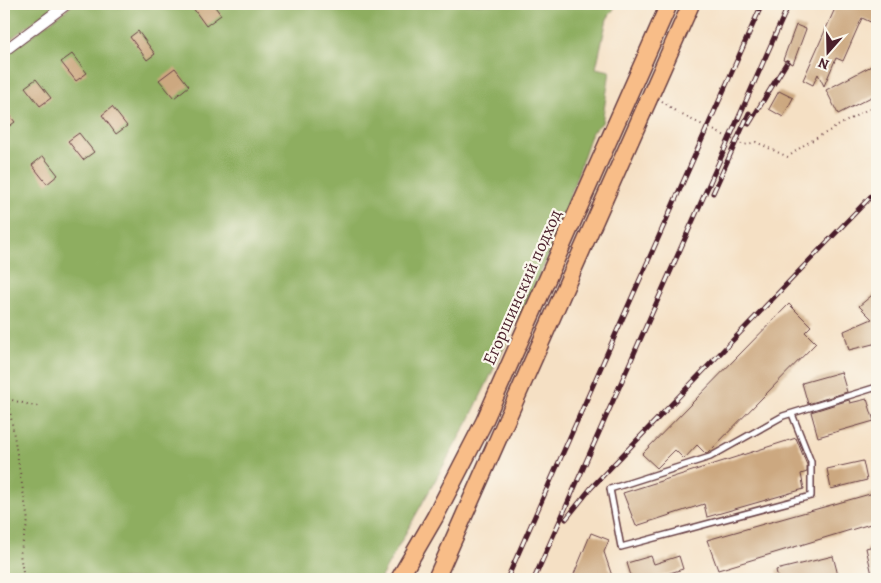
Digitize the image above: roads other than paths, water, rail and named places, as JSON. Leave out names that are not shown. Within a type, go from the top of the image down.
[{"type":"main road","name":"Егоршинский подход","points":[[399,579],[439,509],[484,422],[669,4]]},
{"type":"main road","points":[[436,579],[692,4]]},
{"type":"street","points":[[4,51],[67,4]]},
{"type":"lane","points":[[792,414],[810,462],[811,496],[621,547],[610,489],[710,457],[783,416],[877,387]]},
{"type":"railway","points":[[507,579],[762,4]]},
{"type":"railway","points":[[534,579],[789,4]]},
{"type":"railway","points":[[749,124],[787,62]]},
{"type":"railway","points":[[713,193],[749,113]]},
{"type":"railway","points":[[566,519],[591,488],[877,190]]},
{"type":"railway","points":[[707,579],[718,575]]}]
